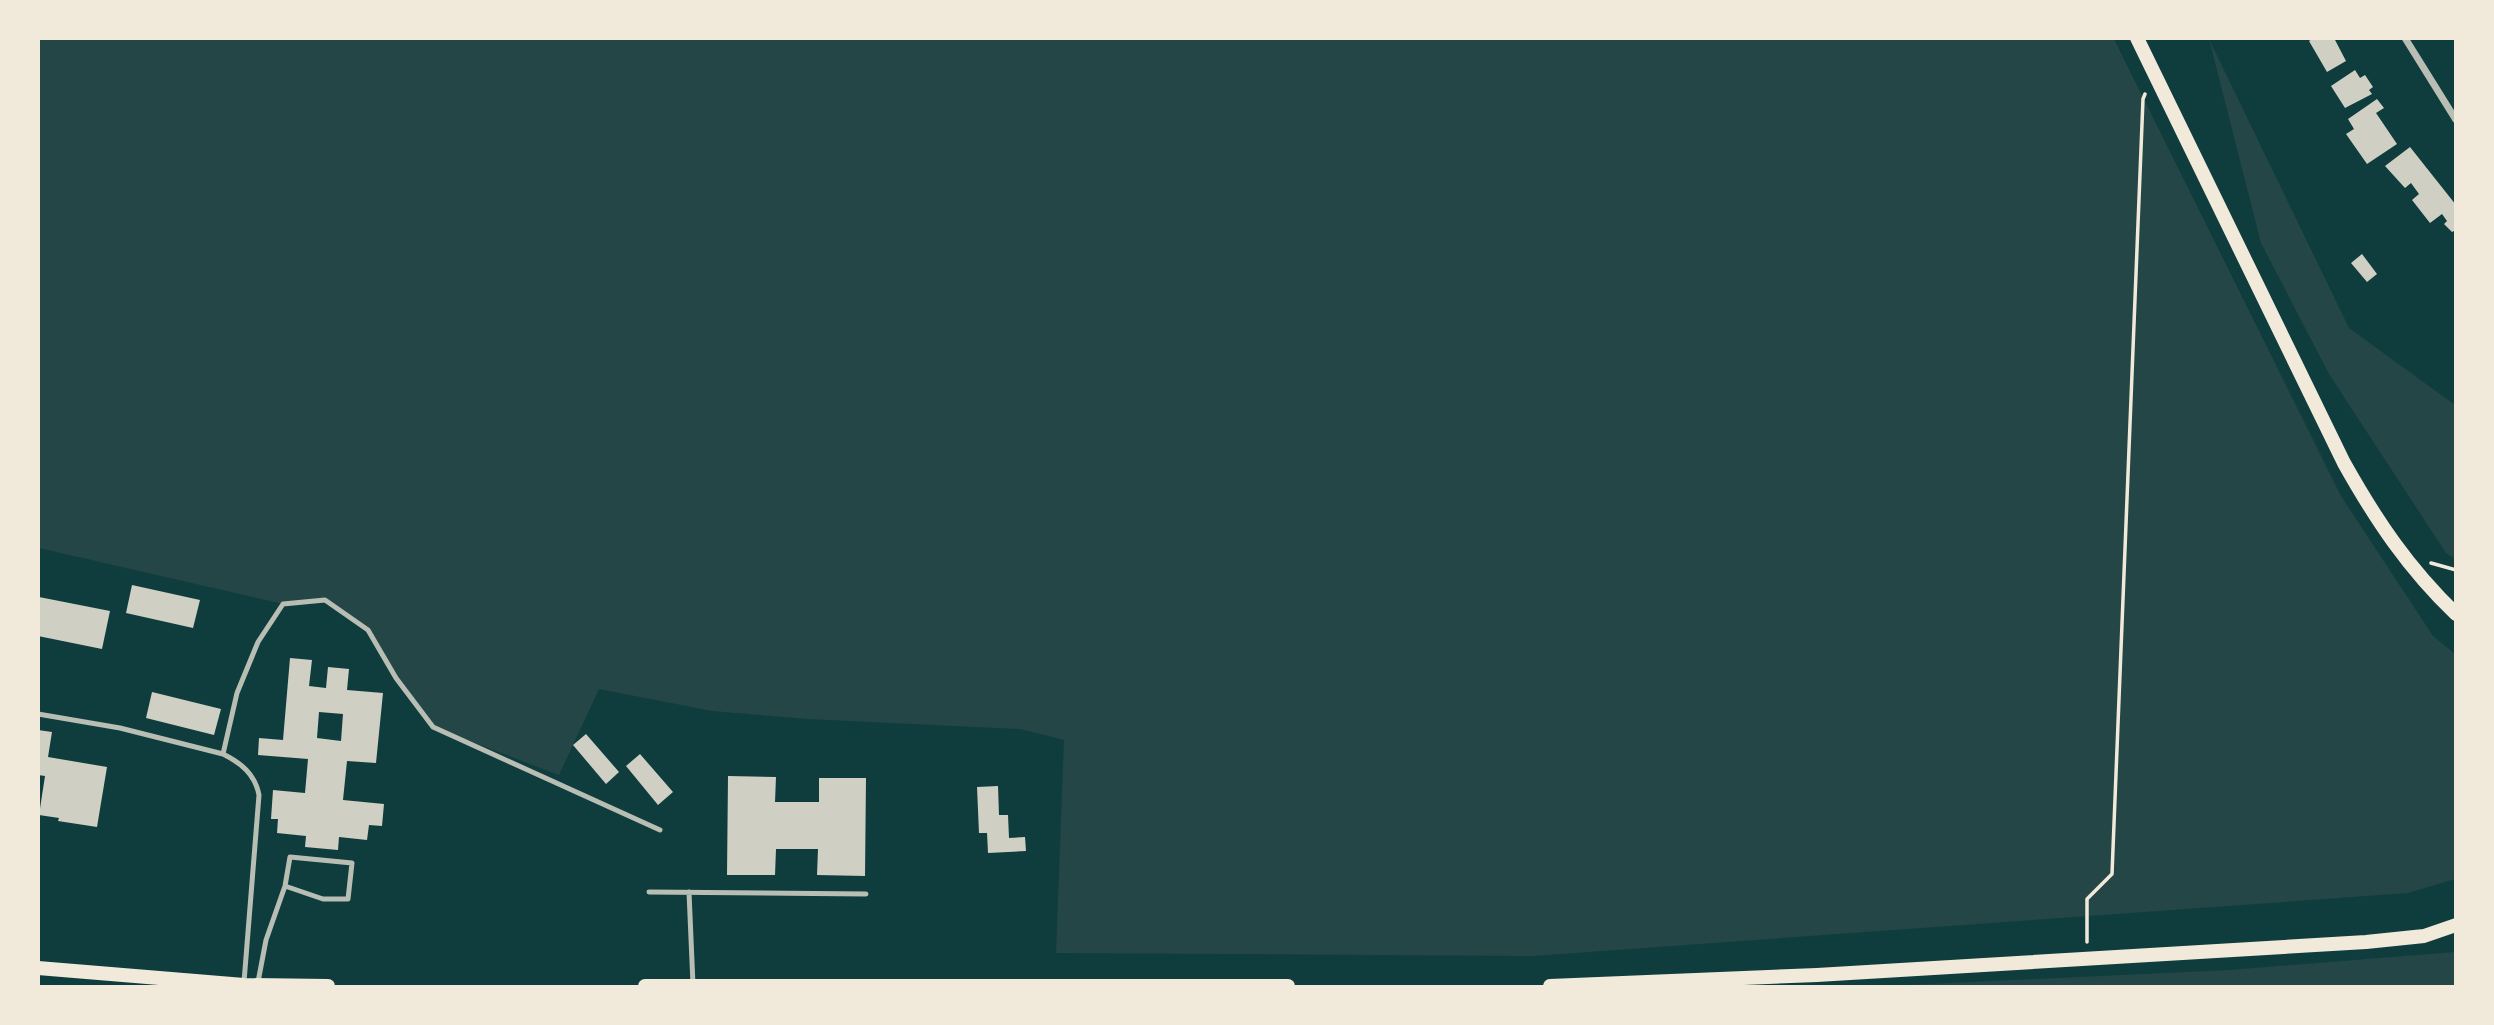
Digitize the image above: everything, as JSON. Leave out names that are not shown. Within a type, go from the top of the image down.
[{"type":"main road","points":[[2137,38],[2308,390],[2362,494],[2402,555],[2455,614]]},
{"type":"main road","points":[[1550,986],[1817,975],[2366,942],[2424,936],[2455,925]]},
{"type":"main road","points":[[38,968],[251,985],[328,986]]},
{"type":"main road","points":[[645,986],[1288,986]]},
{"type":"street","points":[[2406,38],[2455,120]]},
{"type":"lane","points":[[223,754],[237,693],[258,642],[283,604],[325,600],[368,630],[396,678],[432,727],[660,830]]},
{"type":"lane","points":[[38,715],[120,728],[223,754],[237,761],[250,773],[257,782],[259,795],[251,985]]},
{"type":"lane","points":[[251,985],[285,886],[290,857],[352,863],[348,900],[323,899],[285,886]]},
{"type":"lane","points":[[649,892],[866,894]]},
{"type":"lane","points":[[689,892],[693,985]]},
{"type":"path","points":[[2088,959],[2087,899],[2112,873],[2143,99],[2154,72]]},
{"type":"shaded area","points":[[39,39],[2114,39],[2341,496],[2433,636],[2455,654],[2455,879],[2408,893],[1533,956],[1056,953],[1064,740],[1020,729],[808,719],[712,711],[599,689],[559,775],[433,727],[396,678],[368,630],[325,600],[283,604],[39,548]]},
{"type":"shaded area","points":[[2209,39],[2349,328],[2455,405],[2455,559],[2446,553],[2329,374],[2261,243]]},
{"type":"shaded area","points":[[2455,952],[2455,986],[1885,986],[2230,970]]},
{"type":"building","points":[[2313,38],[2334,38],[2346,61],[2327,72],[2309,41]]},
{"type":"building","points":[[2355,70],[2360,78],[2365,75],[2373,87],[2369,90],[2372,94],[2345,108],[2331,86]]},
{"type":"building","points":[[2377,99],[2384,108],[2376,113],[2397,144],[2367,164],[2346,134],[2354,129],[2348,119]]},
{"type":"building","points":[[2410,147],[2456,205],[2456,232],[2452,232],[2444,224],[2447,221],[2442,214],[2430,223],[2412,200],[2419,194],[2411,183],[2405,188],[2385,166]]},
{"type":"building","points":[[2362,254],[2377,274],[2367,282],[2351,263]]},
{"type":"building","points":[[132,585],[200,600],[193,628],[126,613]]},
{"type":"building","points":[[39,597],[110,611],[102,649],[38,636]]},
{"type":"building","points":[[290,658],[312,660],[309,686],[326,688],[328,667],[349,669],[347,690],[383,693],[376,763],[347,761],[343,800],[384,804],[382,826],[369,825],[367,840],[339,837],[338,850],[305,847],[306,836],[277,833],[278,819],[271,819],[273,790],[305,793],[308,759],[258,755],[259,738],[283,740]],"holes":[[[319,712],[343,714],[341,741],[317,738]]]},
{"type":"building","points":[[152,692],[221,709],[214,735],[146,718]]},
{"type":"building","points":[[38,730],[52,732],[48,757],[107,767],[97,827],[39,815],[45,776],[38,775]]},
{"type":"building","points":[[586,734],[619,772],[606,784],[573,745]]},
{"type":"building","points":[[640,754],[673,792],[658,805],[626,766]]},
{"type":"building","points":[[728,776],[776,777],[775,802],[819,802],[819,778],[866,778],[865,876],[817,875],[818,849],[776,849],[775,875],[727,875]]},
{"type":"building","points":[[998,786],[999,815],[1008,815],[1009,838],[1025,837],[1026,851],[988,853],[987,833],[979,833],[977,787]]}]
